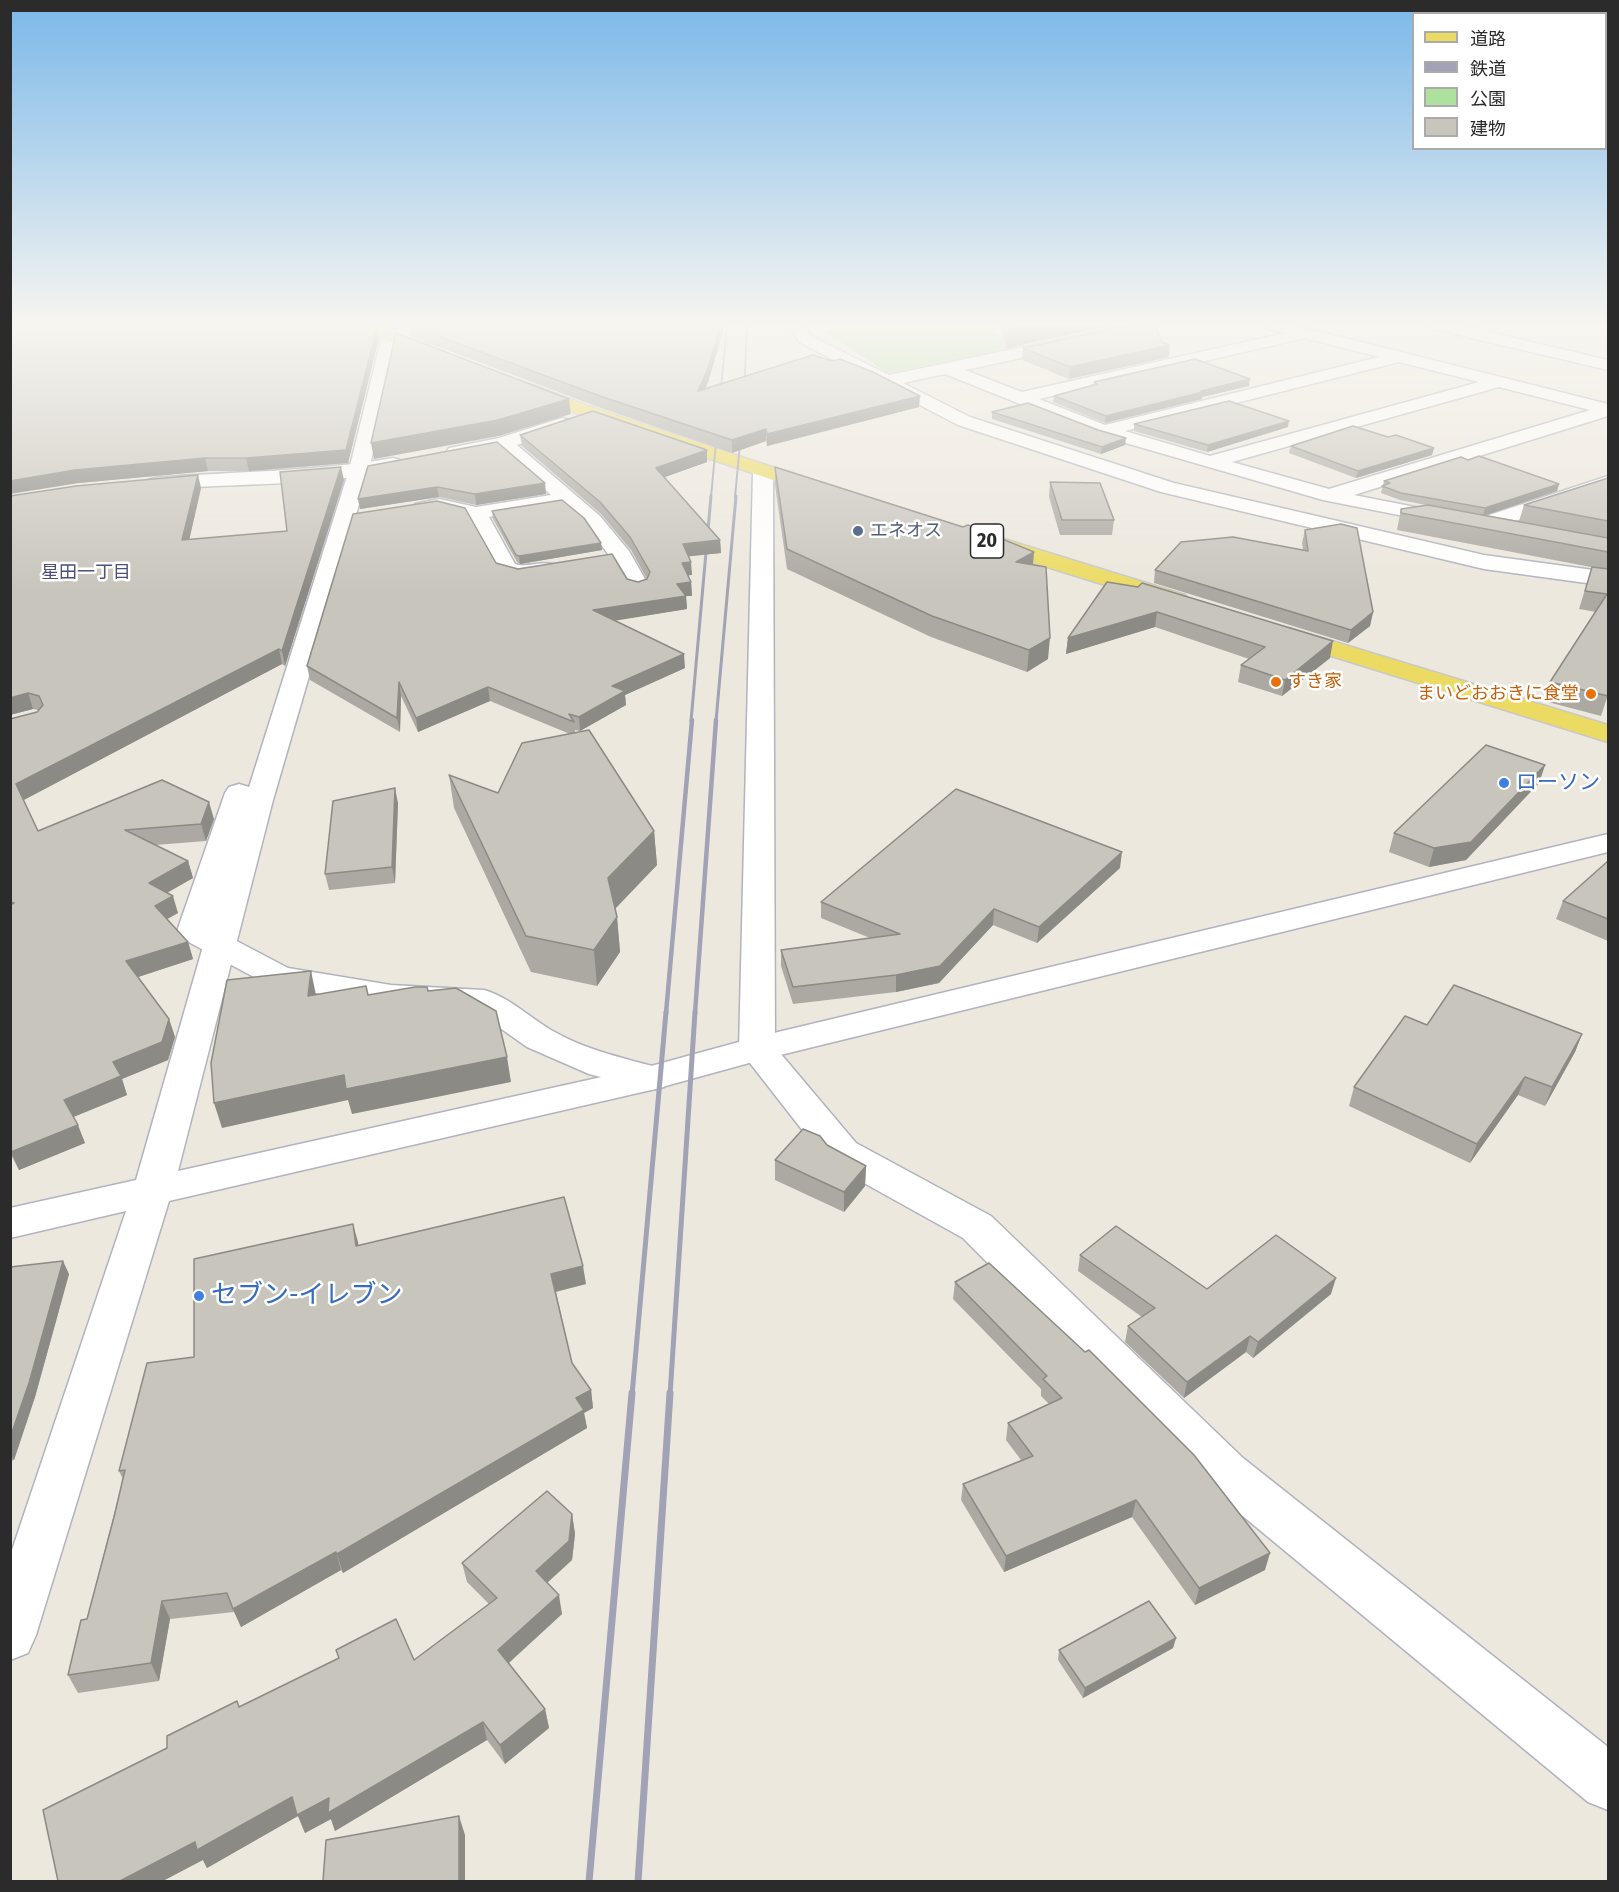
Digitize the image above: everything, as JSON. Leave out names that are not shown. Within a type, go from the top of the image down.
[{"type":"main road","points":[[594,414],[764,472],[843,496]]},
{"type":"main road","name":"20","points":[[969,536],[1197,606]]},
{"type":"main road","points":[[1266,628],[1608,734]]},
{"type":"street","points":[[10,1635],[152,1193],[260,800],[354,518],[368,413]]},
{"type":"street","points":[[949,413],[964,421],[1167,488],[1484,562],[1608,579]]},
{"type":"street","points":[[1061,413],[1105,430],[1330,496],[1517,531]]},
{"type":"street","points":[[1105,430],[1172,413]]},
{"type":"street","points":[[1210,462],[1386,413]]},
{"type":"street","points":[[1330,496],[1594,413]]},
{"type":"street","points":[[436,456],[503,443],[594,414]]},
{"type":"street","points":[[503,443],[593,520],[621,556],[638,586]]},
{"type":"street","points":[[132,487],[208,479],[259,479],[359,470],[414,461]]},
{"type":"street","points":[[764,472],[757,1049],[842,1153],[977,1227],[1226,1473],[1608,1782]]},
{"type":"street","points":[[1482,525],[1608,482]]},
{"type":"street","points":[[407,510],[439,505],[476,513],[569,498]]},
{"type":"street","points":[[476,513],[506,569],[519,573],[564,565]]},
{"type":"street","points":[[598,560],[621,556]]},
{"type":"street","points":[[239,793],[193,931],[279,977],[391,996],[484,1001],[540,1039],[602,1065],[651,1078]]},
{"type":"street","points":[[10,1223],[152,1193],[651,1078],[757,1049],[1608,843]]},
{"type":"building","points":[[10,413],[355,413],[346,450],[246,458],[205,458],[75,470],[10,481]]},
{"type":"building","points":[[378,413],[521,413],[498,420],[371,443]]},
{"type":"building","points":[[586,413],[600,413],[707,450],[656,468],[720,540],[683,544],[691,562],[682,563],[691,582],[677,584],[686,596],[593,610],[684,654],[612,686],[625,691],[579,717],[569,714],[574,722],[488,687],[416,718],[399,682],[397,718],[307,666],[353,514],[437,501],[465,508],[496,563],[518,569],[612,554],[627,579],[638,582],[647,579],[650,572],[630,537],[600,502],[520,435]]},
{"type":"building","points":[[652,413],[850,413],[767,434],[766,429],[732,440]]},
{"type":"building","points":[[996,413],[1055,413],[1126,438],[1102,447]]},
{"type":"building","points":[[1099,413],[1117,413],[1106,416]]},
{"type":"building","points":[[1178,413],[1266,413],[1289,421],[1208,445],[1134,424]]},
{"type":"building","points":[[1353,426],[1388,437],[1396,435],[1434,448],[1358,471],[1291,446]]},
{"type":"building","points":[[497,442],[545,483],[475,494],[437,487],[358,499],[368,466]]},
{"type":"building","points":[[1479,456],[1559,484],[1485,508],[1401,493],[1382,486],[1390,483],[1384,481],[1461,457],[1468,460]]},
{"type":"building","points":[[341,467],[282,651],[279,649],[16,784],[38,831],[162,780],[209,802],[201,824],[125,830],[188,861],[149,883],[173,896],[155,906],[188,942],[126,961],[169,1019],[162,1042],[113,1062],[121,1076],[64,1100],[78,1125],[11,1152],[10,905],[14,903],[10,902],[10,719],[37,712],[43,705],[39,696],[28,693],[10,698],[10,496],[76,486],[198,475],[182,540],[287,531],[280,472]]},
{"type":"building","points":[[775,467],[963,527],[968,525],[1034,552],[1016,562],[1046,567],[1050,638],[1029,650],[932,616],[787,549]]},
{"type":"building","points":[[1608,478],[1608,521],[1524,505]]},
{"type":"building","points":[[1050,482],[1100,483],[1114,520],[1062,520]]},
{"type":"building","points":[[562,500],[584,518],[601,543],[516,555],[492,511]]},
{"type":"building","points":[[1428,505],[1608,538],[1608,552],[1401,513],[1401,509]]},
{"type":"building","points":[[1341,524],[1357,528],[1373,612],[1351,630],[1155,570],[1181,542],[1233,537],[1308,551],[1305,530]]},
{"type":"building","points":[[1592,567],[1608,569],[1608,696],[1550,682],[1607,594],[1585,591]]},
{"type":"building","points":[[1107,582],[1138,587],[1142,583],[1333,641],[1285,680],[1241,665],[1265,647],[1157,612],[1068,638]]},
{"type":"building","points":[[589,730],[654,831],[608,878],[617,917],[594,950],[526,936],[449,775],[498,793],[522,743]]},
{"type":"building","points":[[1486,745],[1545,765],[1471,842],[1434,848],[1394,833]]},
{"type":"building","points":[[395,788],[392,867],[325,874],[333,801]]},
{"type":"building","points":[[956,789],[1122,852],[1039,927],[994,909],[940,966],[896,975],[793,987],[781,950],[900,934],[821,902]]},
{"type":"building","points":[[1608,861],[1608,919],[1563,901]]},
{"type":"building","points":[[311,971],[308,996],[366,986],[368,995],[415,987],[427,987],[428,991],[456,988],[496,1011],[507,1057],[346,1089],[344,1075],[214,1103],[211,1063],[227,980]]},
{"type":"building","points":[[1454,985],[1582,1034],[1552,1087],[1525,1077],[1477,1144],[1354,1087],[1405,1016],[1427,1025]]},
{"type":"building","points":[[803,1129],[820,1136],[827,1145],[866,1166],[844,1192],[775,1160]]},
{"type":"building","points":[[564,1197],[583,1266],[551,1274],[572,1363],[591,1390],[576,1398],[584,1410],[337,1554],[336,1552],[233,1609],[227,1593],[162,1601],[151,1663],[68,1675],[81,1620],[87,1619],[114,1517],[125,1470],[119,1471],[147,1363],[194,1357],[194,1259],[353,1224],[356,1246]]},
{"type":"building","points":[[1116,1226],[1207,1289],[1276,1235],[1336,1278],[1258,1342],[1250,1336],[1187,1382],[1128,1326],[1155,1308],[1080,1255]]},
{"type":"building","points":[[63,1261],[29,1383],[10,1438],[10,1267]]},
{"type":"building","points":[[989,1263],[1085,1352],[1089,1350],[1194,1455],[1270,1553],[1199,1588],[1136,1500],[1006,1556],[963,1484],[1033,1456],[1008,1423],[1062,1398],[1043,1379],[1047,1376],[955,1282]]},
{"type":"building","points":[[547,1491],[572,1514],[569,1541],[536,1571],[559,1595],[498,1650],[545,1709],[500,1745],[483,1722],[328,1813],[329,1798],[297,1815],[292,1797],[197,1850],[195,1842],[120,1881],[58,1881],[43,1810],[167,1748],[167,1736],[237,1701],[239,1707],[339,1658],[336,1650],[396,1619],[414,1660],[497,1598],[462,1563]]},
{"type":"building","points":[[1149,1601],[1176,1638],[1085,1688],[1059,1650]]},
{"type":"building","points":[[459,1816],[459,1881],[323,1881],[326,1840]]},
{"type":"railway","points":[[711,497],[717,432]]},
{"type":"railway","points":[[735,497],[741,433]]},
{"type":"railway","points":[[691,721],[711,496]]},
{"type":"railway","points":[[716,721],[736,496]]},
{"type":"railway","points":[[666,1013],[692,720]]},
{"type":"railway","points":[[695,1013],[716,720]]},
{"type":"railway","points":[[632,1395],[666,1012]]},
{"type":"railway","points":[[670,1395],[695,1012]]},
{"type":"railway","points":[[589,1882],[632,1393]]},
{"type":"railway","points":[[638,1882],[670,1393]]},
{"type":"place","name":"エネオス","points":[[858,531]]},
{"type":"place","name":"すき家","points":[[1276,682]]},
{"type":"place","name":"まいどおおきに食堂","points":[[1591,694]]},
{"type":"place","name":"ローソン","points":[[1504,783]]},
{"type":"place","name":"セブン-イレブン","points":[[199,1296]]},
{"type":"district","name":"星田一丁目","points":[[86,573]]}]
